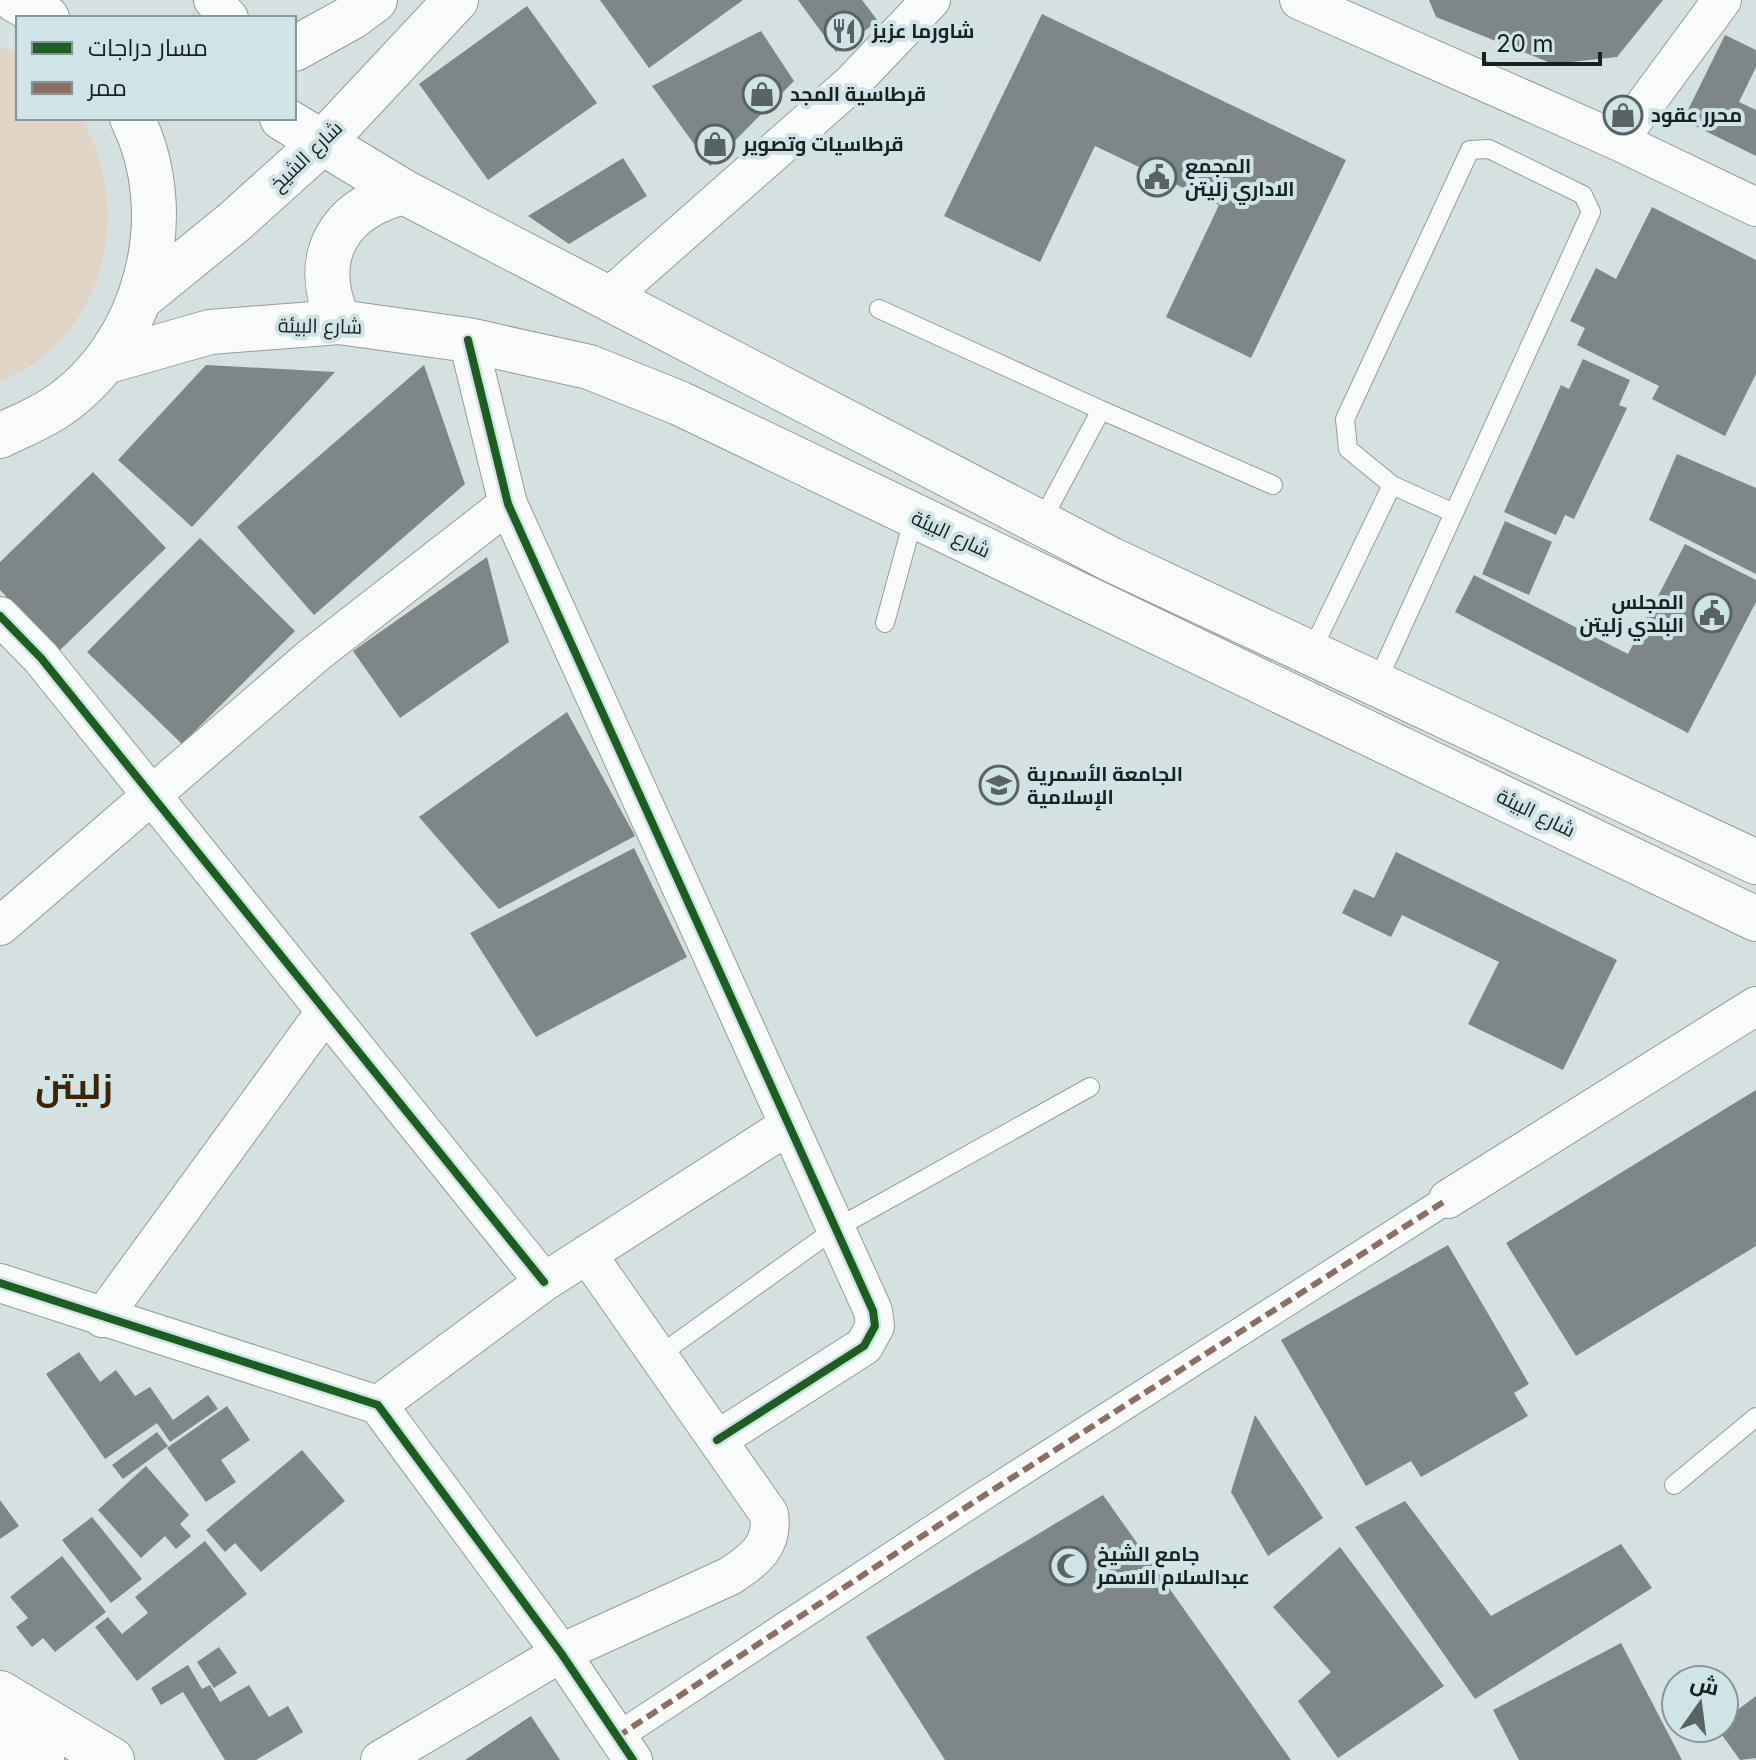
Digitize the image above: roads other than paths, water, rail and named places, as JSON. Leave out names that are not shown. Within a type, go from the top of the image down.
[{"type":"main road","points":[[15,0],[43,16]]},
{"type":"main road","points":[[296,48],[352,17],[375,0]]},
{"type":"main road","name":"شارع الشيخ","points":[[142,297],[233,223],[323,142],[456,0]]},
{"type":"main road","points":[[0,469],[56,408],[105,362],[142,297],[156,223],[147,148],[133,120]]},
{"type":"main road","points":[[285,120],[404,192],[1110,559],[1756,862]]},
{"type":"main road","points":[[339,322],[329,299],[326,275],[330,250],[341,228],[358,210],[380,198],[404,192]]},
{"type":"main road","name":"شارع البيئة","points":[[105,362],[210,332],[339,322],[468,340],[589,367],[679,403],[1756,919]]},
{"type":"main road","points":[[0,436],[56,408]]},
{"type":"main road","points":[[1089,599],[1110,559]]},
{"type":"main road","points":[[0,1693],[112,1760]]},
{"type":"main road","points":[[0,1734],[42,1760]]},
{"type":"street","points":[[213,0],[227,16]]},
{"type":"street","points":[[607,299],[851,84],[931,0]]},
{"type":"street","points":[[1299,0],[1618,141],[1756,207]]},
{"type":"street","points":[[1618,141],[1722,0]]},
{"type":"street","points":[[468,340],[508,504],[873,1311],[875,1326],[871,1338],[856,1352],[717,1440]]},
{"type":"street","points":[[0,926],[314,655],[508,504]]},
{"type":"street","points":[[0,616],[41,658],[544,1282]]},
{"type":"street","points":[[0,1283],[378,1405],[561,1653],[625,1749],[974,1502],[1756,1006]]},
{"type":"street","points":[[102,1318],[325,1012]]},
{"type":"street","points":[[378,1405],[544,1282],[789,1125]]},
{"type":"street","points":[[380,1760],[561,1653],[730,1576],[754,1560],[767,1545],[771,1527],[769,1514],[587,1254]]},
{"type":"lane","points":[[1377,682],[1454,513],[1591,212],[1583,195],[1489,149],[1470,150],[1345,419],[1348,449],[1392,485],[1454,513]]},
{"type":"lane","points":[[879,309],[1273,485]]},
{"type":"lane","points":[[1041,522],[1101,410]]},
{"type":"lane","points":[[1311,652],[1392,485]]},
{"type":"lane","points":[[885,623],[914,516]]},
{"type":"lane","points":[[658,1356],[835,1229],[1090,1087]]},
{"type":"lane","points":[[1674,1485],[1756,1417]]},
{"type":"place","name":"شاورما عزيز","points":[[844,31]]},
{"type":"place","name":"قرطاسية المجد","points":[[762,94]]},
{"type":"place","name":"محرر عقود","points":[[1623,115]]},
{"type":"place","name":"قرطاسيات وتصوير","points":[[715,144]]},
{"type":"place","name":"المجمع الاداري زليتن","points":[[1157,177]]},
{"type":"place","name":"المجلس البلدي زليتن","points":[[1712,613]]},
{"type":"place","name":"الجامعة الأسمرية الإسلامية","points":[[999,785]]},
{"type":"place","name":"جامع الشيخ عبدالسلام الاسمر","points":[[1069,1566]]},
{"type":"district","name":"زليتن","points":[[74,1086]]}]
